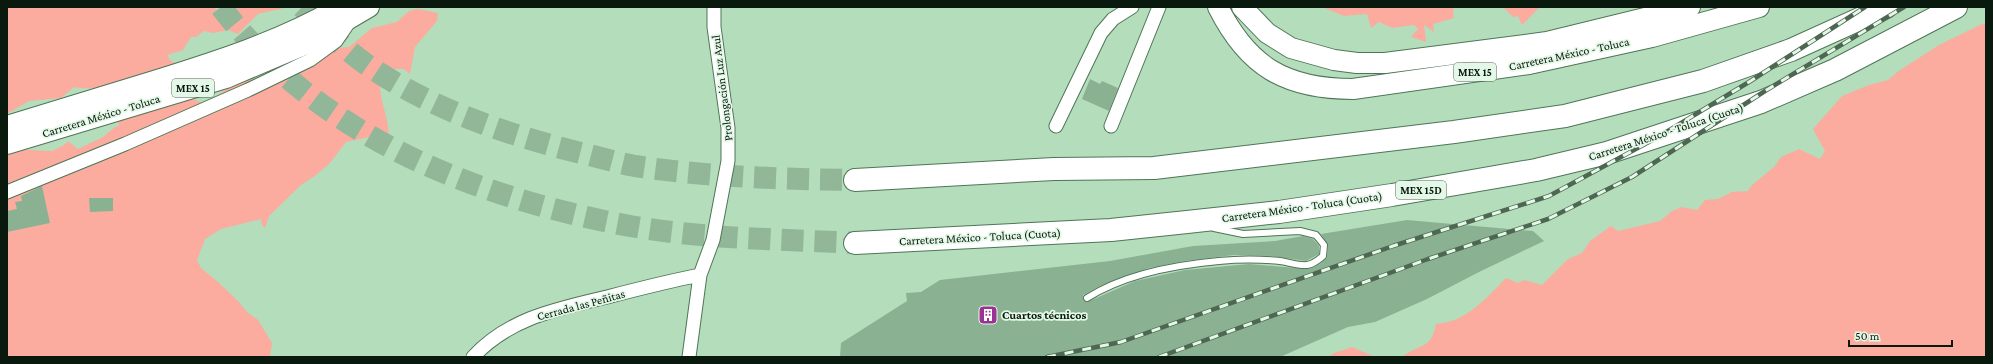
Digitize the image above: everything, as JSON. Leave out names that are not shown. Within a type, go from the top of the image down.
[{"type":"highway","points":[[856,180],[1054,169],[1154,168],[1454,132],[1566,116],[1703,81],[1791,50],[1886,7]]},
{"type":"highway","name":"Carretera México - Toluca (Cuota)","points":[[855,244],[1111,230],[1187,222],[1279,212],[1392,195],[1536,170],[1607,153],[1761,102],[1835,70],[1956,7]]},
{"type":"main road","name":"Carretera México - Toluca","points":[[7,126],[231,57],[288,33],[346,13],[369,7]]},
{"type":"main road","name":"Carretera México - Toluca","points":[[1218,7],[1233,34],[1246,51],[1267,69],[1303,84],[1336,89],[1353,89],[1528,64],[1652,37],[1759,7]]},
{"type":"main road","name":"Carretera México - Toluca","points":[[1242,7],[1268,33],[1291,48],[1334,60],[1385,64],[1547,42],[1690,7]]},
{"type":"main road","name":"Carretera México - Toluca","points":[[7,144],[226,78],[306,44],[346,13]]},
{"type":"street","name":"Prolongación Luz Azul","points":[[689,357],[700,275],[714,233],[728,161],[728,128],[714,27],[714,7]]},
{"type":"street","points":[[1056,126],[1101,34],[1113,19],[1132,7]]},
{"type":"street","points":[[1112,126],[1158,7]]},
{"type":"street","points":[[7,192],[132,141],[248,90],[310,60],[336,42],[346,13]]},
{"type":"street","name":"Cerrada las Peñitas","points":[[473,357],[483,346],[502,332],[519,323],[579,303],[700,275]]},
{"type":"lane","points":[[1087,298],[1103,288],[1139,274],[1180,266],[1217,261],[1252,259],[1306,265],[1316,262],[1323,256],[1324,245],[1316,235],[1300,231],[1243,234],[1187,222]]},
{"type":"shaded area","points":[[7,7],[213,7],[217,10],[233,7],[288,7],[258,14],[238,34],[228,30],[213,33],[204,31],[196,37],[191,37],[183,50],[167,55],[170,60],[178,65],[106,88],[74,87],[61,98],[29,101],[7,114]]},
{"type":"shaded area","points":[[1322,7],[1453,7],[1454,18],[1433,24],[1434,32],[1424,25],[1426,42],[1411,37],[1418,29],[1414,25],[1392,28],[1379,22],[1371,28],[1367,14],[1344,16]]},
{"type":"shaded area","points":[[1503,7],[1540,7],[1522,25],[1518,16],[1513,17]]},
{"type":"shaded area","points":[[418,9],[438,13],[437,21],[415,47],[410,74],[404,69],[395,69],[380,87],[387,121],[389,135],[388,141],[374,136],[346,142],[330,163],[301,185],[269,216],[265,228],[262,225],[261,219],[221,229],[205,239],[197,260],[201,268],[237,300],[247,312],[258,320],[272,343],[270,357],[7,357],[7,149],[52,151],[66,144],[68,141],[78,149],[103,137],[115,127],[119,126],[118,121],[180,103],[188,97],[205,104],[238,81],[246,79],[272,81],[294,78],[298,63],[317,64],[325,52],[338,48],[349,47],[372,28],[397,22],[409,11]]},
{"type":"shaded area","points":[[1982,24],[1986,24],[1986,357],[1402,357],[1428,342],[1434,332],[1436,324],[1457,319],[1466,314],[1483,301],[1506,278],[1518,283],[1524,280],[1542,285],[1568,259],[1582,253],[1590,241],[1611,226],[1618,231],[1660,221],[1672,211],[1682,207],[1697,210],[1705,200],[1718,199],[1732,192],[1748,191],[1751,186],[1774,167],[1781,157],[1799,149],[1820,159],[1825,151],[1813,129],[1842,96],[1869,85],[1888,80],[1900,70],[1939,45]]},
{"type":"shaded area","points":[[1352,347],[1375,357],[1328,357],[1334,353]]},
{"type":"building","points":[[1090,79],[1100,84],[1102,81],[1118,88],[1109,111],[1082,99]]},
{"type":"building","points":[[42,186],[50,223],[7,232],[7,211],[17,209],[15,202],[22,201],[21,196]]},
{"type":"building","points":[[89,198],[113,198],[113,211],[90,212]]},
{"type":"building","points":[[1407,220],[1533,231],[1544,241],[1427,299],[1375,322],[1348,327],[1280,357],[840,357],[841,343],[907,301],[906,293],[921,292],[940,280],[1110,261],[1193,246],[1275,241],[1303,236],[1313,239],[1319,246],[1319,254],[1306,261],[1272,256],[1234,255],[1184,261],[1149,268],[1100,286],[1083,295],[1083,300],[1087,302],[1135,281],[1185,270],[1249,264],[1310,269],[1320,264],[1327,257],[1328,245],[1321,234]]},
{"type":"tunnel","points":[[221,7],[261,53],[305,92],[353,126],[404,154],[458,178],[514,198],[572,214],[630,226],[686,234],[855,243]]},
{"type":"tunnel","points":[[302,7],[354,55],[397,84],[448,110],[530,139],[622,163],[662,170],[745,177],[855,180]]},
{"type":"railway","points":[[1047,357],[1121,342],[1393,246],[1549,196],[1658,137],[1749,82],[1865,7]]},
{"type":"railway","points":[[1159,357],[1428,259],[1548,219],[1632,177],[1765,91],[1904,7]]},
{"type":"place","name":"Cuartos técnicos","points":[[988,315]]}]
